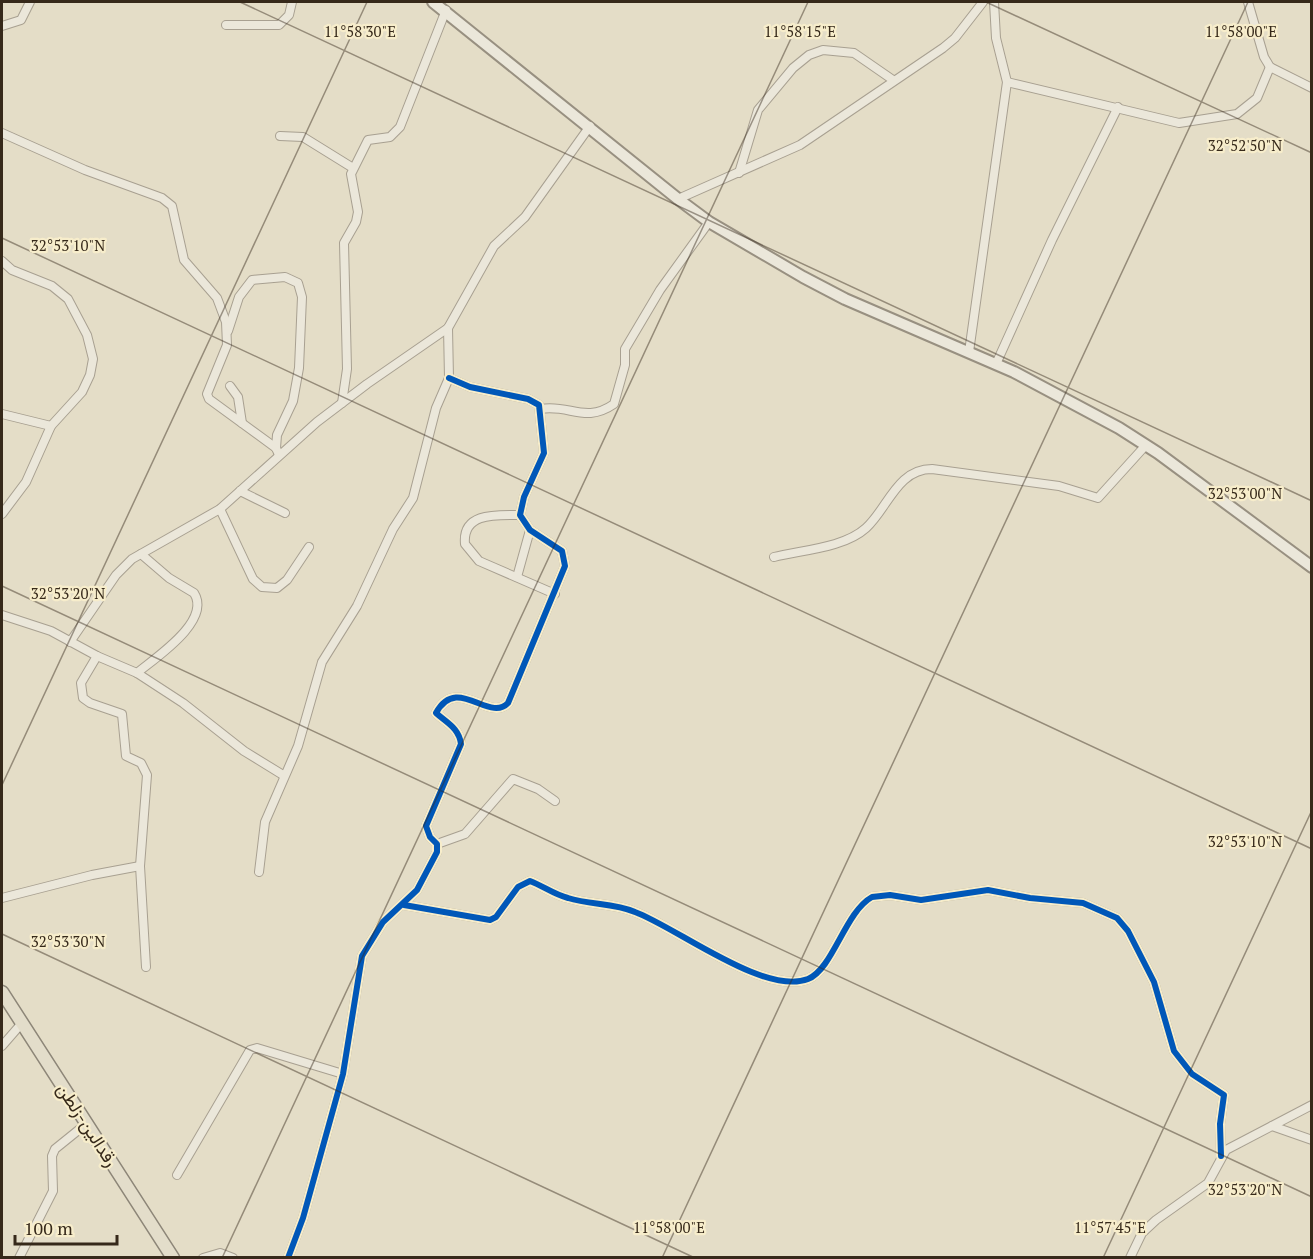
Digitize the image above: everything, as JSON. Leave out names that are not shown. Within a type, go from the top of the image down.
[{"type":"main road","name":"رقدالين-زلطن","points":[[2,992],[173,1257]]},
{"type":"street","points":[[2,26],[21,20],[30,2]]},
{"type":"street","points":[[226,25],[279,25],[289,15],[292,2]]},
{"type":"street","points":[[433,2],[442,6],[709,222],[766,257],[845,299],[996,364],[1119,428],[1146,445],[1311,567]]},
{"type":"street","points":[[678,199],[800,145],[955,38],[983,2]]},
{"type":"street","points":[[969,352],[1007,82],[996,38],[994,2]]},
{"type":"street","points":[[1248,2],[1264,57],[1270,68],[1311,88]]},
{"type":"street","points":[[342,403],[347,369],[344,243],[356,222],[358,212],[351,184],[353,168],[368,140],[390,137],[400,127],[442,6]]},
{"type":"street","points":[[739,173],[758,110],[809,55],[823,50],[854,53],[893,80]]},
{"type":"street","points":[[1007,82],[1179,123],[1238,114],[1257,98],[1270,68]]},
{"type":"street","points":[[996,364],[1052,240],[1118,107]]},
{"type":"street","points":[[70,642],[116,575],[132,559],[220,509],[277,452],[448,328],[494,246],[525,217],[590,126]]},
{"type":"street","points":[[2,133],[85,170],[162,198],[172,206],[183,257],[217,298],[223,309],[227,332]]},
{"type":"street","points":[[280,136],[303,137],[353,168]]},
{"type":"street","points":[[541,409],[551,407],[587,414],[598,412],[614,404],[620,389],[626,349],[633,335],[660,290],[709,222]]},
{"type":"street","points":[[2,261],[12,270],[60,291],[74,308],[92,348],[93,367],[87,383],[71,406],[51,426],[26,482],[2,514]]},
{"type":"street","points":[[285,277],[298,283],[302,297],[299,368],[292,401],[277,435],[277,452],[242,423],[214,405],[207,394],[222,363],[227,332],[239,297],[252,280],[285,277]]},
{"type":"street","points":[[259,872],[265,822],[283,775],[298,746],[322,662],[357,606],[393,529],[413,498],[436,408],[449,378],[448,328]]},
{"type":"street","points":[[288,1257],[303,1218],[343,1074],[362,956],[377,930],[422,884],[437,852],[436,844],[429,837],[426,826],[461,744],[459,734],[453,726],[436,712],[449,699],[462,697],[471,698],[489,708],[503,708],[512,696],[555,594],[566,559],[557,546],[530,530],[520,515],[524,497],[544,453],[541,409],[535,401],[470,387],[449,378]]},
{"type":"street","points":[[230,386],[238,397],[242,423]]},
{"type":"street","points":[[2,414],[51,426]]},
{"type":"street","points":[[774,557],[842,541],[865,529],[904,478],[918,471],[932,469],[1059,486],[1098,498],[1146,445]]},
{"type":"street","points":[[240,491],[285,513]]},
{"type":"street","points":[[220,509],[253,579],[262,587],[277,588],[287,580],[309,547]]},
{"type":"street","points":[[520,515],[481,517],[469,525],[464,535],[465,544],[474,557],[555,594]]},
{"type":"street","points":[[517,577],[530,530]]},
{"type":"street","points":[[137,673],[183,634],[197,606],[194,593],[169,578],[141,554]]},
{"type":"street","points":[[2,615],[31,623],[96,656],[137,673],[183,703],[244,751],[283,775]]},
{"type":"street","points":[[96,656],[81,684],[83,698],[90,703],[122,714],[126,756],[141,763],[147,775],[140,867],[146,967]]},
{"type":"street","points":[[436,844],[465,834],[513,779],[538,789],[555,801]]},
{"type":"street","points":[[2,898],[92,875],[140,867]]},
{"type":"street","points":[[404,904],[483,920],[494,919],[518,887],[530,881],[565,897],[637,912],[700,948],[748,969],[773,978],[799,981],[819,972],[852,918],[872,897],[890,895],[921,900],[980,889],[1030,898],[1083,903],[1117,918],[1128,931],[1154,982],[1174,1051],[1192,1074],[1224,1095],[1220,1124],[1221,1156]]},
{"type":"street","points":[[2,1046],[22,1023]]},
{"type":"street","points":[[177,1175],[250,1050],[257,1048],[343,1074]]},
{"type":"street","points":[[1130,1257],[1142,1233],[1156,1220],[1208,1183],[1221,1156],[1231,1145],[1311,1105]]},
{"type":"street","points":[[19,1257],[53,1191],[52,1156],[55,1149],[86,1124]]},
{"type":"street","points":[[1272,1126],[1311,1140]]},
{"type":"street","points":[[203,1257],[220,1253],[233,1257]]},
{"type":"cycle path","points":[[288,1258],[303,1218],[343,1074],[362,956],[383,922],[417,890],[437,852],[437,844],[430,837],[426,826],[461,744],[455,730],[436,713],[444,702],[453,698],[463,698],[492,708],[500,708],[508,703],[565,566],[562,551],[530,530],[520,515],[524,497],[544,453],[539,405],[528,399],[470,387],[449,378]]},
{"type":"cycle path","points":[[404,905],[490,920],[496,917],[518,887],[530,881],[563,897],[635,912],[720,958],[768,978],[790,982],[808,979],[817,973],[825,964],[854,915],[872,897],[890,895],[921,900],[988,890],[1030,898],[1083,903],[1117,918],[1128,931],[1154,982],[1174,1051],[1192,1074],[1224,1095],[1220,1124],[1221,1156]]}]
